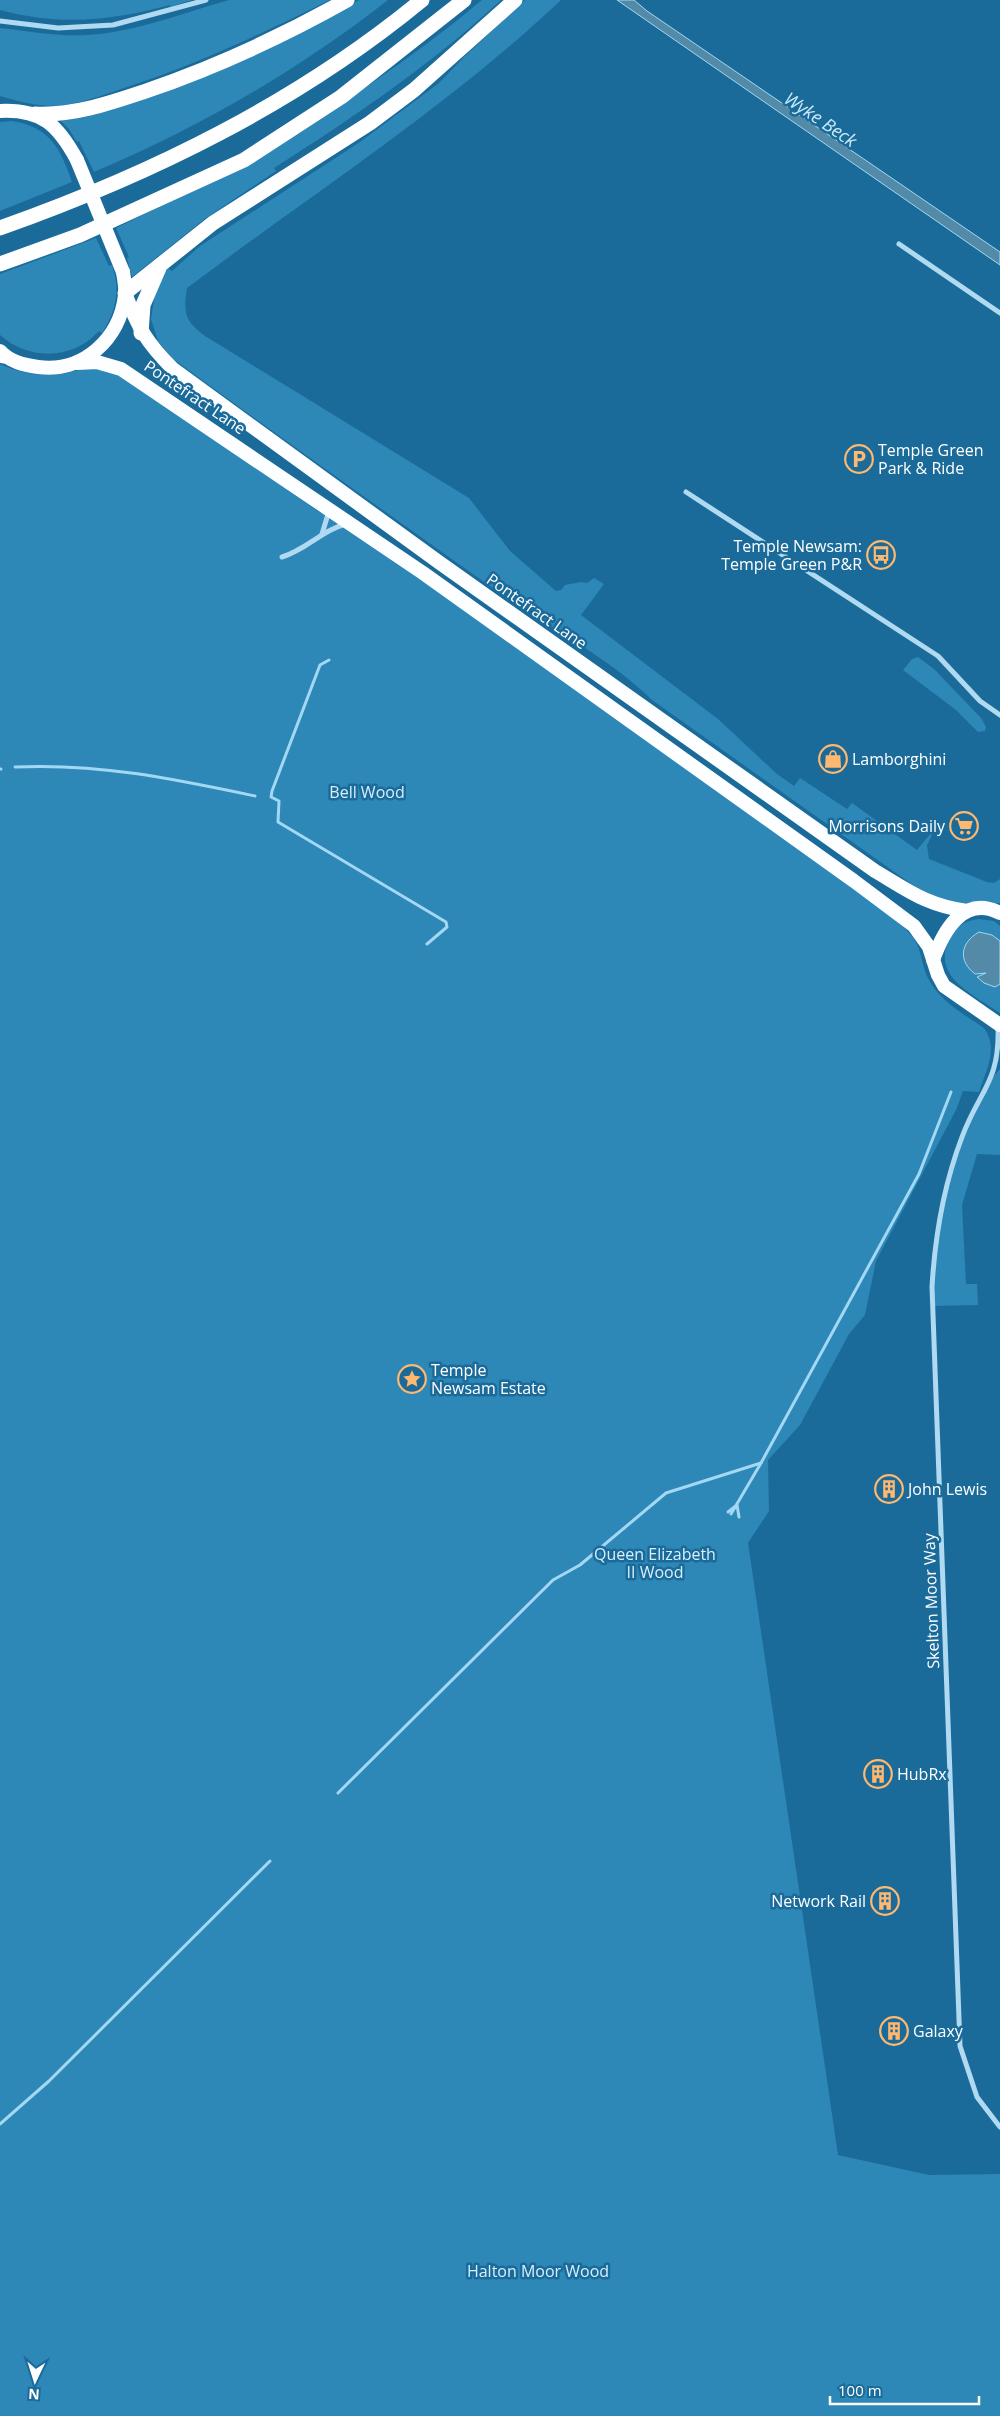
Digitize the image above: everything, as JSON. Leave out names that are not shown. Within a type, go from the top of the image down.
[{"type":"highway","points":[[0,111],[15,110],[35,114],[78,111],[172,82],[247,52],[348,0]]},
{"type":"highway","points":[[0,228],[74,201],[150,169],[247,120],[344,60],[422,0]]},
{"type":"highway","points":[[0,264],[80,235],[244,160],[341,97],[464,0]]},
{"type":"highway","points":[[125,293],[213,223],[370,123],[414,90],[515,0]]},
{"type":"highway","points":[[1,354],[28,366],[46,368],[65,367],[77,363],[91,355],[111,335],[122,314],[125,293],[123,272],[77,160],[64,136],[52,124],[35,114]]},
{"type":"highway","points":[[141,333],[142,305],[162,262]]},
{"type":"highway","name":"Pontefract Lane","points":[[125,293],[141,333],[153,349],[188,380],[440,564],[874,871],[925,901],[943,907],[967,911],[997,910]]},
{"type":"highway","name":"Pontefract Lane","points":[[77,363],[97,362],[121,369],[329,507],[914,926],[929,948],[944,986],[999,1025]]},
{"type":"highway","points":[[933,960],[941,937],[952,922],[967,911]]},
{"type":"street","points":[[0,19],[58,28],[106,26],[206,0]]},
{"type":"street","points":[[899,244],[1000,313]]},
{"type":"street","points":[[686,492],[938,656],[980,700],[1000,715]]},
{"type":"street","points":[[322,534],[329,507]]},
{"type":"street","points":[[282,557],[296,553],[335,527],[351,523]]},
{"type":"street","name":"Skelton Moor Way","points":[[994,1076],[1000,1049],[999,1025]]},
{"type":"street","name":"Skelton Moor Way","points":[[1000,1069],[994,1076],[962,1136],[940,1206],[934,1247],[932,1306],[960,2046],[976,2097],[1000,2127]]},
{"type":"green space","points":[[0,0],[192,0],[170,7],[170,5],[127,15],[85,20],[64,20],[22,15],[0,10]]},
{"type":"green space","points":[[229,0],[330,0],[207,57],[89,100],[48,106],[0,96],[0,28],[66,35],[106,33],[141,26]]},
{"type":"green space","points":[[359,0],[388,0],[319,50],[247,96],[133,155],[94,172],[79,141],[77,142],[69,129],[61,121],[347,7]]},
{"type":"green space","points":[[482,0],[501,0],[420,68],[363,110],[274,168],[276,171],[206,218],[132,277],[127,258],[129,257],[116,228],[260,153],[306,125],[396,66]]},
{"type":"green space","points":[[525,0],[561,0],[517,40],[426,114],[187,288],[185,304],[189,321],[205,336],[469,498],[510,551],[556,591],[561,590],[565,585],[581,582],[587,583],[594,578],[604,584],[581,615],[718,719],[777,774],[794,786],[800,778],[847,809],[852,803],[917,850],[936,827],[927,845],[929,859],[987,882],[994,883],[1000,879],[1000,903],[975,905],[953,902],[931,895],[910,883],[652,700],[617,670],[501,594],[295,447],[172,358],[158,341],[151,319],[157,280],[168,268],[172,271],[200,246],[360,142],[439,83]]},
{"type":"green space","points":[[12,121],[36,128],[52,141],[63,159],[72,182],[0,211],[0,122]]},
{"type":"green space","points":[[96,238],[109,266],[112,265],[116,283],[114,308],[102,333],[99,331],[77,348],[51,354],[37,353],[24,349],[0,335],[0,274]]},
{"type":"green space","name":"Temple Newsam Estate","points":[[0,364],[15,370],[38,375],[62,374],[93,368],[131,379],[316,510],[352,531],[870,898],[902,925],[915,940],[928,978],[939,994],[984,1028],[988,1036],[991,1044],[990,1060],[979,1092],[963,1091],[956,1110],[876,1261],[865,1315],[849,1334],[800,1425],[768,1460],[769,1511],[748,1543],[838,2155],[929,2175],[1000,2174],[1000,2416],[0,2416]]},
{"type":"green space","points":[[918,657],[934,669],[981,718],[986,727],[985,731],[978,732],[956,710],[903,670],[912,659]]},
{"type":"green space","points":[[979,919],[994,921],[1000,926],[1000,1013],[957,982],[945,962],[945,950],[954,933],[962,924]]},
{"type":"green space","points":[[1000,1069],[1000,1155],[977,1154],[962,1205],[966,1284],[977,1284],[978,1305],[932,1306],[936,1231],[962,1136],[994,1076]]},
{"type":"shaded area","points":[[617,0],[634,0],[647,11],[1000,252],[1000,265]]},
{"type":"shaded area","points":[[979,932],[992,935],[1000,941],[1000,984],[995,987],[984,983],[977,977],[986,973],[975,974],[966,964],[964,958],[965,947],[968,941]]},
{"type":"waterway","points":[[329,660],[320,665],[272,791],[271,797],[279,801],[278,822],[446,922],[447,927],[427,944]]},
{"type":"waterway","points":[[15,767],[46,766],[106,770],[165,778],[255,796]]},
{"type":"waterway","points":[[338,1793],[553,1580],[580,1565],[666,1493],[761,1463],[919,1174],[951,1092]]},
{"type":"waterway","points":[[731,1514],[761,1463]]},
{"type":"waterway","points":[[728,1512],[737,1505],[739,1517]]},
{"type":"waterway","points":[[0,2124],[49,2081],[270,1861]]},
{"type":"place","name":"Temple Green Park & Ride","points":[[859,459]]},
{"type":"place","name":"Temple Newsam: Temple Green P&R","points":[[881,555]]},
{"type":"place","name":"Lamborghini","points":[[833,759]]},
{"type":"place","name":"Morrisons Daily","points":[[964,826]]},
{"type":"place","name":"Temple Newsam Estate","points":[[412,1379]]},
{"type":"place","name":"John Lewis","points":[[889,1489]]},
{"type":"place","name":"HubRx","points":[[878,1774]]},
{"type":"place","name":"Network Rail","points":[[885,1901]]},
{"type":"place","name":"Galaxy","points":[[894,2031]]},
{"type":"water label","name":"Wyke Beck","points":[[821,119]]},
{"type":"park label","name":"Bell Wood","points":[[367,792]]},
{"type":"park label","name":"Queen Elizabeth II Wood","points":[[655,1563]]},
{"type":"park label","name":"Halton Moor Wood","points":[[538,2271]]}]
